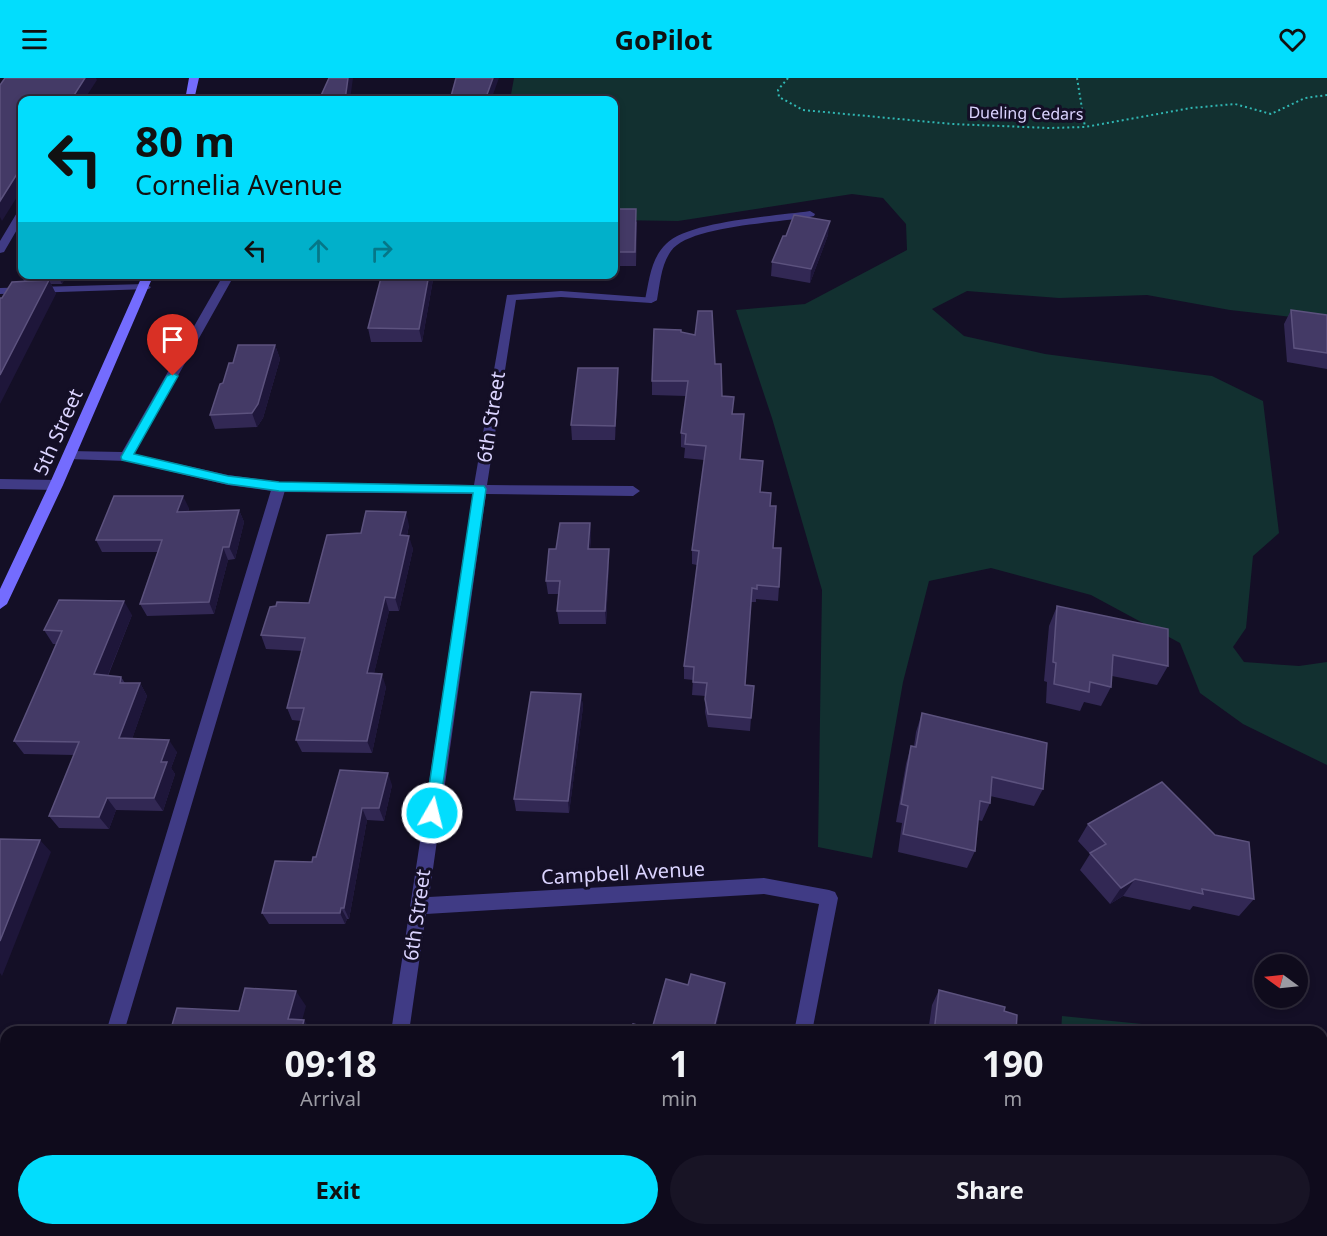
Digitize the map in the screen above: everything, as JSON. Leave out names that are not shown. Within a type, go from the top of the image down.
[{"type":"main road","points":[[191,96],[194,78]]},
{"type":"main road","name":"5th Street","points":[[0,604],[56,485],[147,280]]},
{"type":"street","name":"6th Street","points":[[401,1026],[480,489],[511,297],[561,294],[651,300],[664,252],[673,242],[704,231],[810,214]]},
{"type":"street","points":[[0,250],[18,220]]},
{"type":"street","points":[[126,457],[227,279]]},
{"type":"street","points":[[0,291],[147,280]]},
{"type":"street","points":[[69,455],[126,457],[228,480],[279,486],[633,492]]},
{"type":"street","points":[[0,484],[56,485]]},
{"type":"street","points":[[117,1026],[279,486]]},
{"type":"street","name":"Campbell Avenue","points":[[419,906],[764,886],[829,897],[804,1026]]},
{"type":"path","name":"Dueling Cedars","points":[[788,78],[778,90],[779,97],[803,110],[952,124],[1084,127],[1191,108],[1234,104],[1271,114],[1305,98],[1327,95]]},
{"type":"path","points":[[1077,78],[1084,127]]},
{"type":"green space","points":[[514,78],[1327,78],[1327,321],[1230,310],[1147,295],[1059,298],[967,291],[932,309],[964,336],[1045,354],[1212,376],[1263,401],[1279,533],[1253,556],[1246,628],[1233,647],[1244,662],[1299,666],[1327,662],[1327,765],[1243,724],[1200,693],[1180,643],[1091,595],[991,568],[929,581],[903,682],[872,858],[818,847],[822,590],[772,418],[736,310],[805,304],[907,250],[906,224],[883,198],[852,194],[678,221],[618,220],[618,96],[511,96]]},
{"type":"green space","points":[[1062,1016],[1162,1026],[1061,1026]]},
{"type":"building","points":[[5,78],[85,78],[74,96],[18,96],[18,172],[0,201],[0,85]]},
{"type":"building","points":[[329,78],[348,78],[346,96],[321,96]]},
{"type":"building","points":[[456,78],[493,78],[486,96],[451,96]]},
{"type":"building","points":[[618,209],[636,209],[635,252],[618,252]]},
{"type":"building","points":[[794,215],[830,221],[811,269],[772,262]]},
{"type":"building","points":[[381,279],[428,279],[419,329],[368,328]]},
{"type":"building","points":[[49,280],[0,375],[0,298],[12,282]]},
{"type":"building","points":[[1291,310],[1327,315],[1327,353],[1294,348]]},
{"type":"building","points":[[698,311],[712,311],[715,364],[721,364],[722,396],[734,397],[732,414],[744,414],[740,459],[763,461],[760,492],[771,493],[770,506],[776,506],[773,548],[781,548],[779,587],[757,585],[757,589],[752,588],[745,685],[754,686],[751,718],[708,714],[705,699],[707,683],[693,682],[694,667],[684,666],[699,551],[692,550],[706,446],[685,444],[686,434],[681,433],[688,381],[652,381],[654,329],[681,330],[681,332],[695,335]]},
{"type":"building","points":[[238,345],[275,345],[258,404],[252,413],[210,415],[220,384],[223,383],[229,363],[233,363]]},
{"type":"building","points":[[578,368],[618,368],[615,426],[571,425]]},
{"type":"building","points":[[114,496],[183,496],[177,512],[239,510],[229,547],[223,547],[209,602],[140,604],[162,540],[96,540]]},
{"type":"building","points":[[366,511],[406,512],[400,535],[409,536],[395,598],[385,597],[367,673],[382,674],[367,741],[296,740],[304,708],[287,708],[305,638],[261,635],[270,607],[276,606],[277,602],[309,603],[327,535],[361,533]]},
{"type":"building","points":[[560,523],[590,523],[588,549],[609,549],[605,611],[557,611],[560,581],[546,581],[549,549],[556,549]]},
{"type":"building","points":[[59,600],[124,601],[94,674],[121,677],[120,683],[140,683],[119,738],[169,740],[161,762],[167,762],[154,798],[107,798],[99,817],[49,816],[79,742],[14,741],[62,631],[44,630]]},
{"type":"building","points":[[1057,606],[1168,629],[1168,666],[1113,655],[1111,687],[1090,682],[1089,692],[1054,684],[1056,663],[1053,662]]},
{"type":"building","points":[[531,692],[581,694],[568,801],[514,799]]},
{"type":"building","points":[[922,713],[1047,743],[1043,789],[992,777],[990,803],[980,801],[975,851],[903,834],[908,806],[901,804],[911,746],[916,747]]},
{"type":"building","points":[[340,770],[388,773],[379,808],[362,808],[344,908],[341,908],[340,913],[262,913],[275,861],[312,862],[313,857],[316,857]]},
{"type":"building","points":[[1162,782],[1215,835],[1249,842],[1254,899],[1202,889],[1203,894],[1135,879],[1121,888],[1090,853],[1106,844],[1088,824]]},
{"type":"building","points":[[0,839],[40,840],[0,941]]},
{"type":"building","points":[[691,974],[725,983],[714,1026],[653,1026],[666,979],[688,985]]},
{"type":"building","points":[[245,988],[296,991],[288,1019],[304,1020],[302,1026],[172,1026],[177,1008],[239,1011]]},
{"type":"building","points":[[939,990],[1005,1007],[1004,1011],[1017,1015],[1016,1026],[935,1026]]},
{"type":"route","points":[[173,376],[126,457],[228,480],[279,486],[480,489],[432,813]]}]
